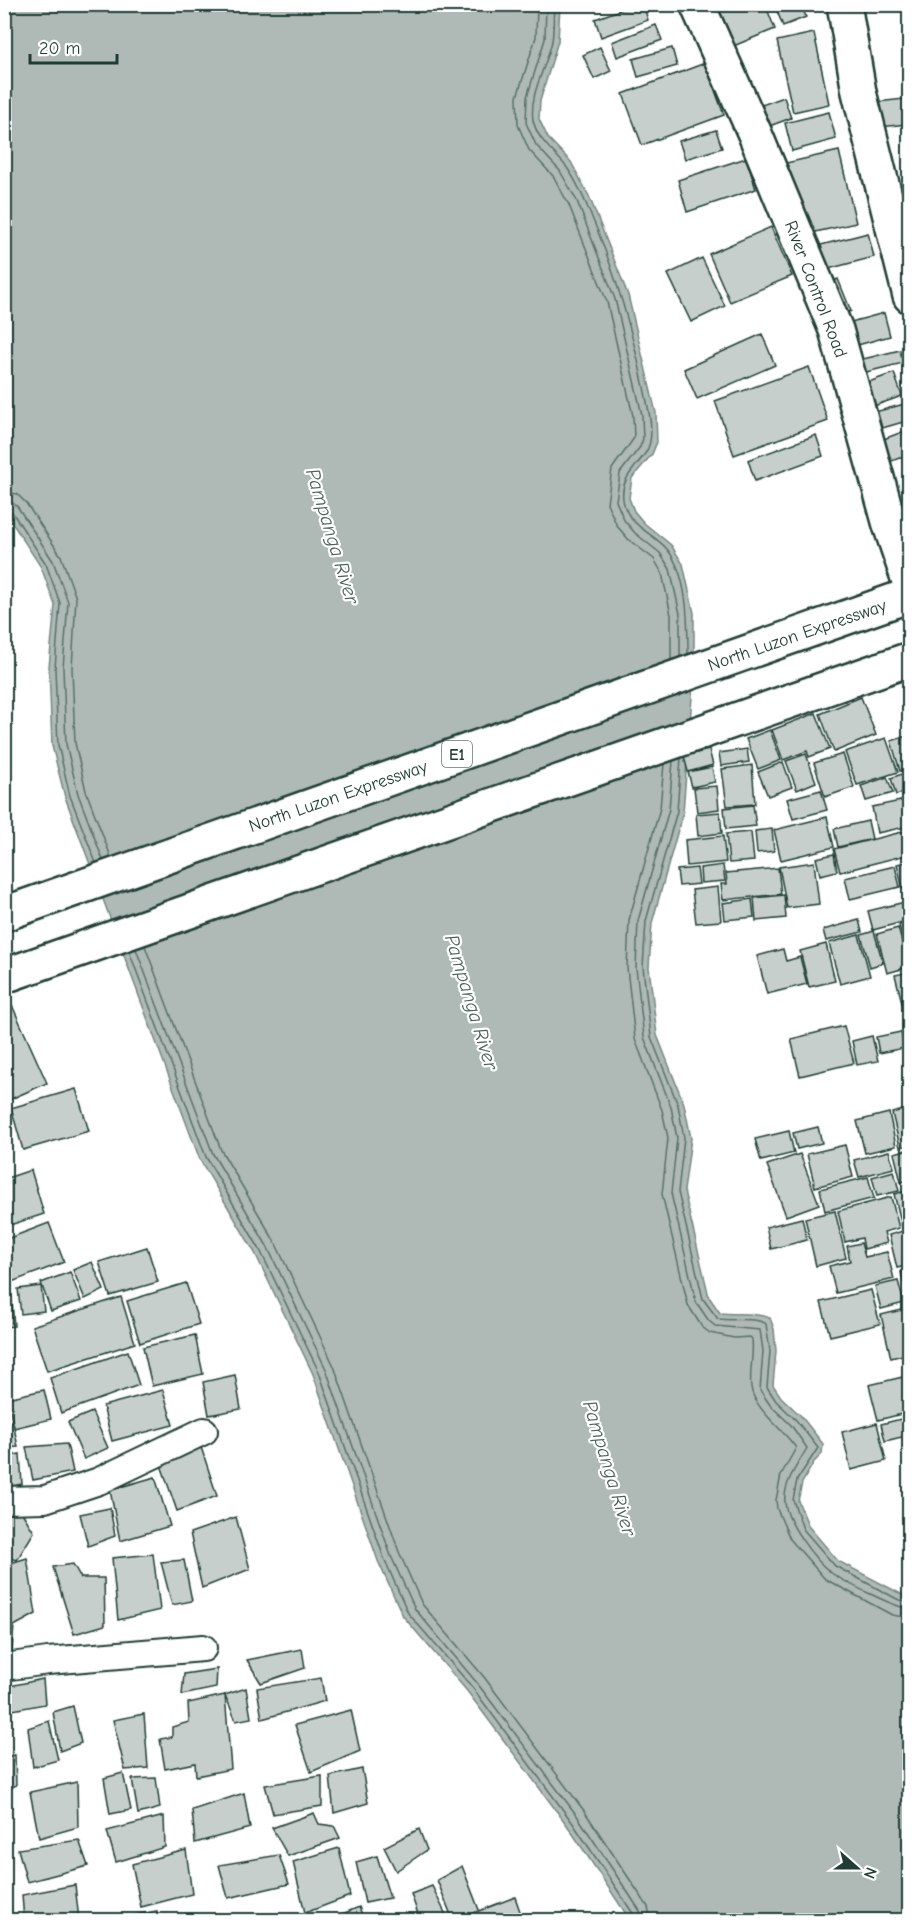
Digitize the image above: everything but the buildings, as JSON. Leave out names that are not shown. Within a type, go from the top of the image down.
[{"type":"main road","name":"River Control Road","points":[[697,4],[755,134],[836,330],[890,525],[909,584]]},
{"type":"main road","points":[[844,4],[860,92],[909,296]]},
{"type":"main road","name":"North Luzon Expressway","points":[[4,914],[909,595]]},
{"type":"main road","points":[[4,976],[909,659]]},
{"type":"street","points":[[4,1500],[45,1499],[99,1481],[204,1431]]},
{"type":"street","points":[[4,1667],[203,1648]]},
{"type":"water","name":"Pampanga River","points":[[4,5],[560,5],[558,41],[540,101],[539,119],[548,138],[571,162],[589,196],[628,295],[656,413],[657,442],[652,454],[632,478],[629,498],[634,511],[644,523],[671,545],[683,564],[694,613],[694,671],[683,812],[652,923],[649,967],[657,1035],[684,1104],[691,1138],[684,1191],[709,1297],[720,1313],[752,1314],[770,1318],[774,1329],[776,1351],[773,1385],[823,1444],[822,1454],[814,1462],[802,1483],[798,1501],[809,1527],[838,1561],[909,1596],[909,1920],[630,1920],[567,1825],[467,1691],[403,1616],[378,1561],[313,1374],[255,1253],[200,1160],[65,797],[52,746],[49,667],[55,605],[41,567],[7,515],[5,507]]}]
